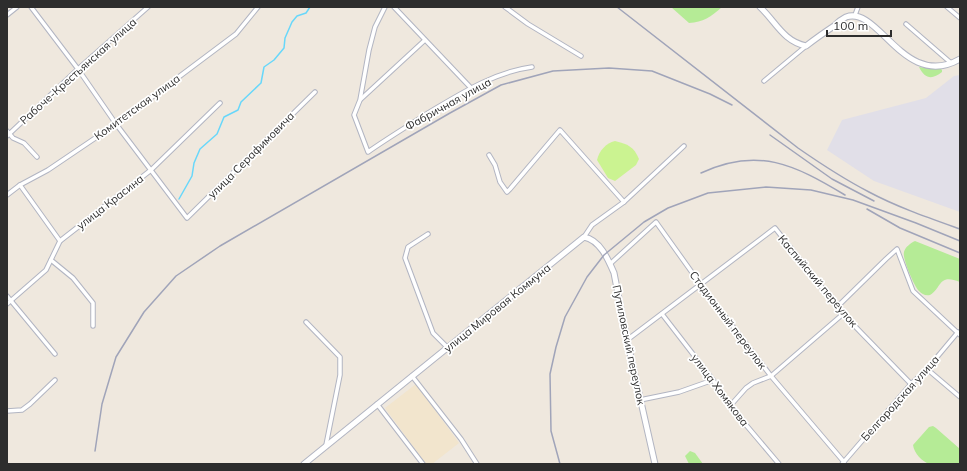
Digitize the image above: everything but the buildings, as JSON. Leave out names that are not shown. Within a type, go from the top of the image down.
[{"type":"main road","points":[[761,7],[789,39],[797,44],[806,46],[846,17],[855,15],[867,20],[906,57],[923,64],[937,66],[951,64],[960,59]]},
{"type":"main road","name":"Путиловский переулок","points":[[584,237],[596,242],[614,272],[627,340],[655,464]]},
{"type":"main road","name":"улица Мировая Коммуна","points":[[304,464],[584,237]]},
{"type":"street","points":[[7,15],[17,7]]},
{"type":"street","points":[[31,7],[151,170]]},
{"type":"street","name":"Рабоче-Крестьянская улица","points":[[8,134],[148,7]]},
{"type":"street","name":"Комитетская улица","points":[[7,196],[20,185],[48,170],[116,124],[236,34],[258,7]]},
{"type":"street","points":[[360,100],[369,50],[375,27],[385,7]]},
{"type":"street","points":[[394,7],[471,88]]},
{"type":"street","points":[[505,7],[528,24],[581,56]]},
{"type":"street","points":[[855,15],[858,7]]},
{"type":"street","points":[[947,7],[960,18]]},
{"type":"street","points":[[906,24],[951,64]]},
{"type":"street","points":[[360,100],[425,40]]},
{"type":"street","points":[[764,81],[806,46]]},
{"type":"street","name":"Фабричная улица","points":[[360,100],[354,115],[368,152],[471,88],[509,72],[532,67]]},
{"type":"street","name":"улица Серафимовича","points":[[151,170],[187,218],[315,92]]},
{"type":"street","name":"улица Красина","points":[[8,302],[46,270],[60,241],[151,170],[220,103]]},
{"type":"street","points":[[489,155],[495,164],[500,182],[507,192],[560,130],[624,202]]},
{"type":"street","points":[[8,134],[12,138],[24,143],[37,157]]},
{"type":"street","name":"улица Мировая Коммуна","points":[[584,237],[592,226],[624,202],[684,146]]},
{"type":"street","points":[[20,185],[60,241]]},
{"type":"street","name":"Стадионный переулок","points":[[610,264],[656,222],[701,285],[771,376],[843,463]]},
{"type":"street","name":"Каспийский переулок","points":[[701,285],[775,228],[843,314],[912,384]]},
{"type":"street","points":[[428,234],[408,247],[405,258],[433,333],[448,348]]},
{"type":"street","points":[[837,307],[897,249],[913,291],[959,334]]},
{"type":"street","points":[[51,260],[73,278],[93,303],[93,326]]},
{"type":"street","points":[[627,340],[701,285]]},
{"type":"street","points":[[7,296],[8,302],[54,354]]},
{"type":"street","name":"улица Хомякова","points":[[662,314],[713,380],[730,406],[779,464]]},
{"type":"street","points":[[730,406],[750,386],[771,376],[843,314]]},
{"type":"street","points":[[306,322],[340,357],[340,375],[326,445]]},
{"type":"street","name":"Белгородская улица","points":[[843,463],[912,384],[959,334]]},
{"type":"street","points":[[927,369],[960,397]]},
{"type":"street","points":[[412,376],[461,440],[477,464]]},
{"type":"street","points":[[7,411],[22,410],[55,380]]},
{"type":"street","points":[[640,400],[679,392],[713,380]]},
{"type":"street","points":[[377,404],[423,464]]},
{"type":"shaded area","points":[[960,75],[960,212],[874,181],[827,150],[842,120],[926,98],[954,76]]},
{"type":"shaded area","points":[[416,384],[459,443],[432,464],[426,464],[385,408]]},
{"type":"green space","points":[[671,7],[722,7],[707,18],[689,23]]},
{"type":"green space","points":[[919,67],[933,69],[940,68],[942,72],[938,75],[929,77],[921,71]]},
{"type":"green space","points":[[615,141],[624,143],[630,147],[639,159],[636,165],[615,181],[608,178],[597,160],[603,148]]},
{"type":"green space","points":[[915,241],[960,259],[960,282],[948,279],[944,280],[930,295],[922,294],[912,278],[904,255],[906,248]]},
{"type":"green space","points":[[933,426],[960,449],[960,464],[933,465],[921,459],[917,454],[913,445],[929,427]]},
{"type":"green space","points":[[690,451],[695,453],[703,464],[689,464],[685,456]]},
{"type":"waterway","points":[[179,199],[192,176],[194,163],[200,149],[217,134],[224,117],[238,110],[241,102],[261,83],[264,67],[274,60],[284,48],[285,38],[292,22],[297,16],[306,13],[310,7]]},
{"type":"railway","points":[[617,7],[798,148],[824,166],[891,203],[960,229]]},
{"type":"railway","points":[[95,451],[102,404],[116,357],[144,312],[176,276],[220,246],[501,85],[553,71],[609,68],[652,71],[710,94],[732,105]]},
{"type":"railway","points":[[770,135],[832,179],[874,201]]},
{"type":"railway","points":[[701,173],[722,165],[741,161],[758,160],[776,163],[792,168],[827,184],[845,195]]},
{"type":"railway","points":[[560,464],[551,431],[550,374],[565,317],[587,277],[604,255],[644,222],[668,208],[708,193],[766,187],[811,190],[853,200],[960,241]]},
{"type":"railway","points":[[867,209],[900,228],[960,253]]}]
